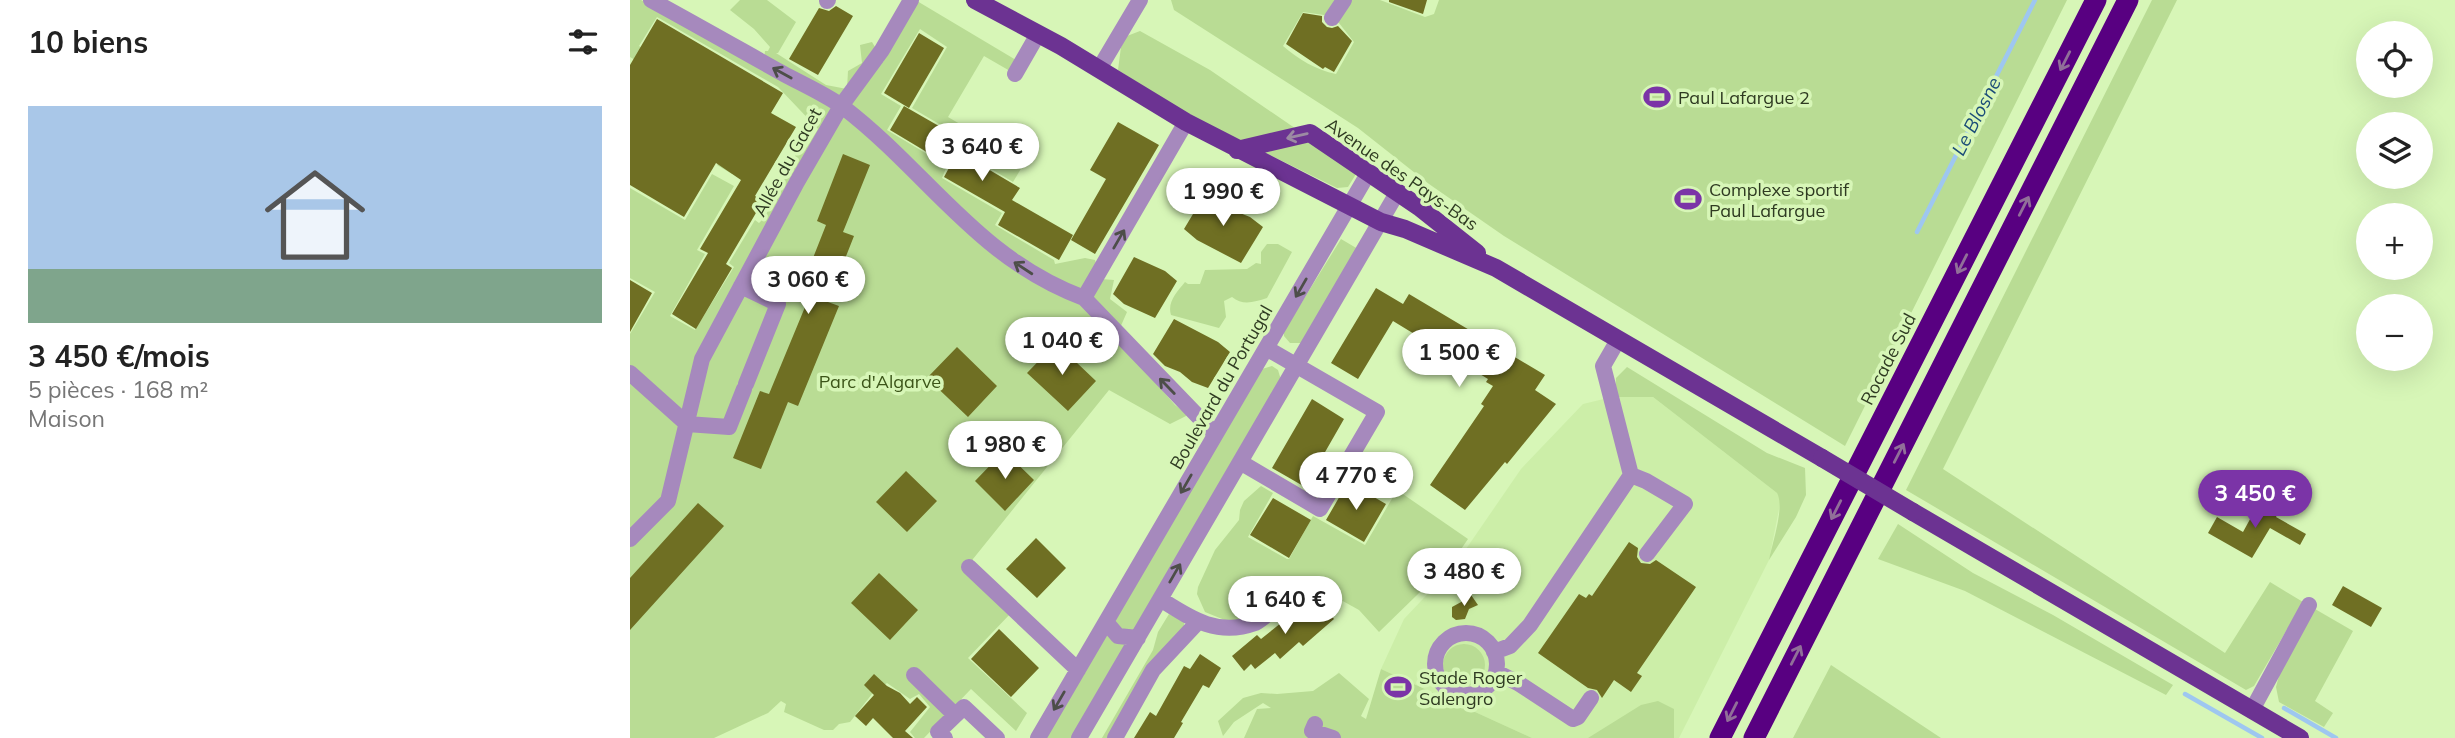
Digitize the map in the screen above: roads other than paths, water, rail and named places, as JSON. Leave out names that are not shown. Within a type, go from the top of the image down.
[{"type":"highway","name":"Rocade Sud","points":[[1720,738],[2096,0]]},
{"type":"highway","points":[[1754,738],[2128,0]]},
{"type":"main road","name":"Avenue des Pays-Bas","points":[[975,0],[1237,150],[1381,222],[1405,229],[1496,268],[2300,738]]},
{"type":"main road","name":"Avenue des Pays-Bas","points":[[1237,150],[1310,133],[1427,213],[1496,268]]},
{"type":"street","points":[[651,0],[841,106],[899,156],[986,242],[1024,270],[1084,298],[1215,435]]},
{"type":"street","name":"Allée du Gacet","points":[[630,539],[668,501],[702,359],[841,106],[882,50],[911,0]]},
{"type":"street","points":[[1099,69],[1140,0]]},
{"type":"street","points":[[1332,18],[1344,0]]},
{"type":"street","points":[[1015,74],[1038,34]]},
{"type":"street","points":[[1084,298],[1186,122]]},
{"type":"street","name":"Boulevard du Portugal","points":[[1038,738],[1369,172]]},
{"type":"street","points":[[1079,738],[1397,193]]},
{"type":"street","points":[[633,375],[687,424],[729,427],[778,304],[741,286]]},
{"type":"street","points":[[1494,652],[1510,646],[1530,625],[1631,475],[1603,366],[1618,340]]},
{"type":"street","points":[[1240,463],[1320,509],[1377,412],[1266,348]]},
{"type":"street","points":[[1631,475],[1685,504],[1647,554]]},
{"type":"street","points":[[969,567],[1078,670]]},
{"type":"street","points":[[1160,599],[1197,623],[1231,628],[1257,622],[1277,606]]},
{"type":"street","points":[[2252,710],[2309,605]]},
{"type":"street","points":[[1106,622],[1118,636],[1138,638]]},
{"type":"street","points":[[1115,738],[1153,670],[1197,623]]},
{"type":"street","points":[[1460,634],[1480,637],[1494,652],[1496,672],[1485,688],[1466,695],[1447,689],[1440,682],[1435,662],[1443,643],[1460,634]]},
{"type":"street","points":[[1496,672],[1573,719],[1578,717],[1591,698]]},
{"type":"street","points":[[914,675],[955,715]]},
{"type":"street","points":[[945,738],[938,732],[964,707],[997,738]]},
{"type":"street","points":[[1315,724],[1312,731],[1333,738]]},
{"type":"waterway","name":"Le Blosne","points":[[1917,232],[2035,0]]},
{"type":"waterway","points":[[2185,694],[2262,738]]},
{"type":"waterway","points":[[2284,708],[2336,738]]},
{"type":"place","name":"Paul Lafargue 2","points":[[1657,97]]},
{"type":"place","name":"Complexe sportif Paul Lafargue","points":[[1688,199]]},
{"type":"place","name":"Stade Roger Salengro","points":[[1398,687]]},
{"type":"park label","name":"Parc d'Algarve","points":[[880,381]]}]
